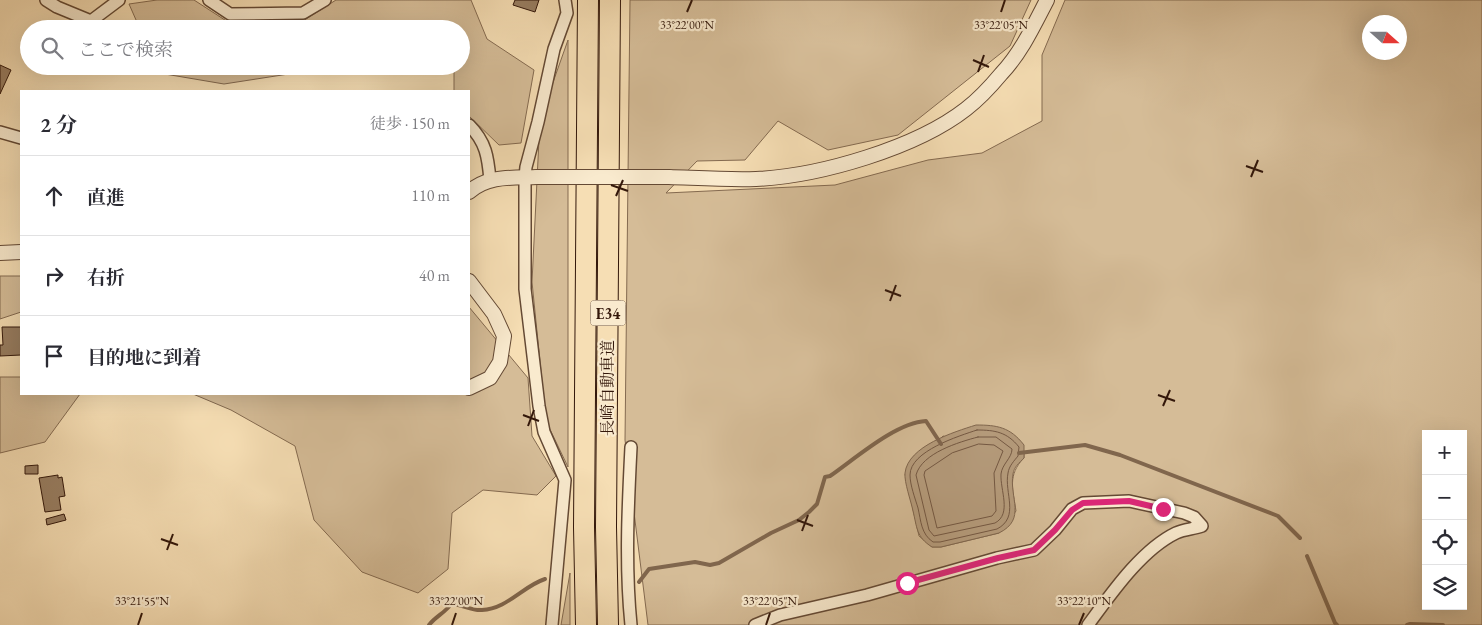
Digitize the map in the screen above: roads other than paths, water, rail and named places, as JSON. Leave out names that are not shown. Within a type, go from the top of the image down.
[{"type":"highway","name":"長崎自動車道","points":[[586,625],[584,527],[588,0]]},
{"type":"highway","name":"長崎自動車道","points":[[608,625],[606,527],[610,0]]},
{"type":"street","points":[[46,0],[57,7],[89,20]]},
{"type":"street","points":[[92,20],[118,0]]},
{"type":"street","points":[[209,0],[230,14],[303,13],[325,0]]},
{"type":"street","points":[[552,625],[565,480],[544,432],[539,406],[525,289],[531,177],[526,167],[554,49],[567,13],[565,0]]},
{"type":"street","points":[[470,191],[474,187],[490,180],[505,177],[758,179],[821,170],[880,153],[931,131],[967,109],[1002,73],[1029,34],[1047,0]]},
{"type":"street","points":[[470,126],[483,143],[488,161],[490,180]]},
{"type":"street","points":[[0,132],[20,138]]},
{"type":"street","points":[[0,253],[20,252]]},
{"type":"street","points":[[470,282],[494,314],[504,336],[500,362],[490,378],[470,388]]},
{"type":"street","points":[[631,447],[629,590],[632,625]]},
{"type":"street","points":[[755,625],[780,615],[867,595],[998,558],[1034,550],[1072,510],[1083,503],[1129,501],[1194,517],[1202,526],[1179,531],[1168,537],[1145,556],[1118,585],[1088,625]]},
{"type":"water","points":[[976,425],[1003,428],[1014,434],[1024,445],[1024,458],[1013,474],[1015,515],[1007,527],[999,533],[941,547],[932,547],[920,535],[917,527],[906,481],[905,473],[908,463],[914,455],[933,442]]},
{"type":"waterway","points":[[639,582],[649,569],[695,562],[710,565],[719,563],[771,533],[799,520],[817,504],[825,477],[830,476],[876,442],[902,428],[926,421],[941,444]]},
{"type":"waterway","points":[[1019,453],[1085,445],[1120,455],[1278,516],[1300,538]]},
{"type":"waterway","points":[[1307,556],[1337,625]]},
{"type":"waterway","points":[[429,625],[451,604],[470,609],[491,609],[507,602],[537,582],[545,579]]},
{"type":"waterway","points":[[1407,625],[1443,625]]}]
